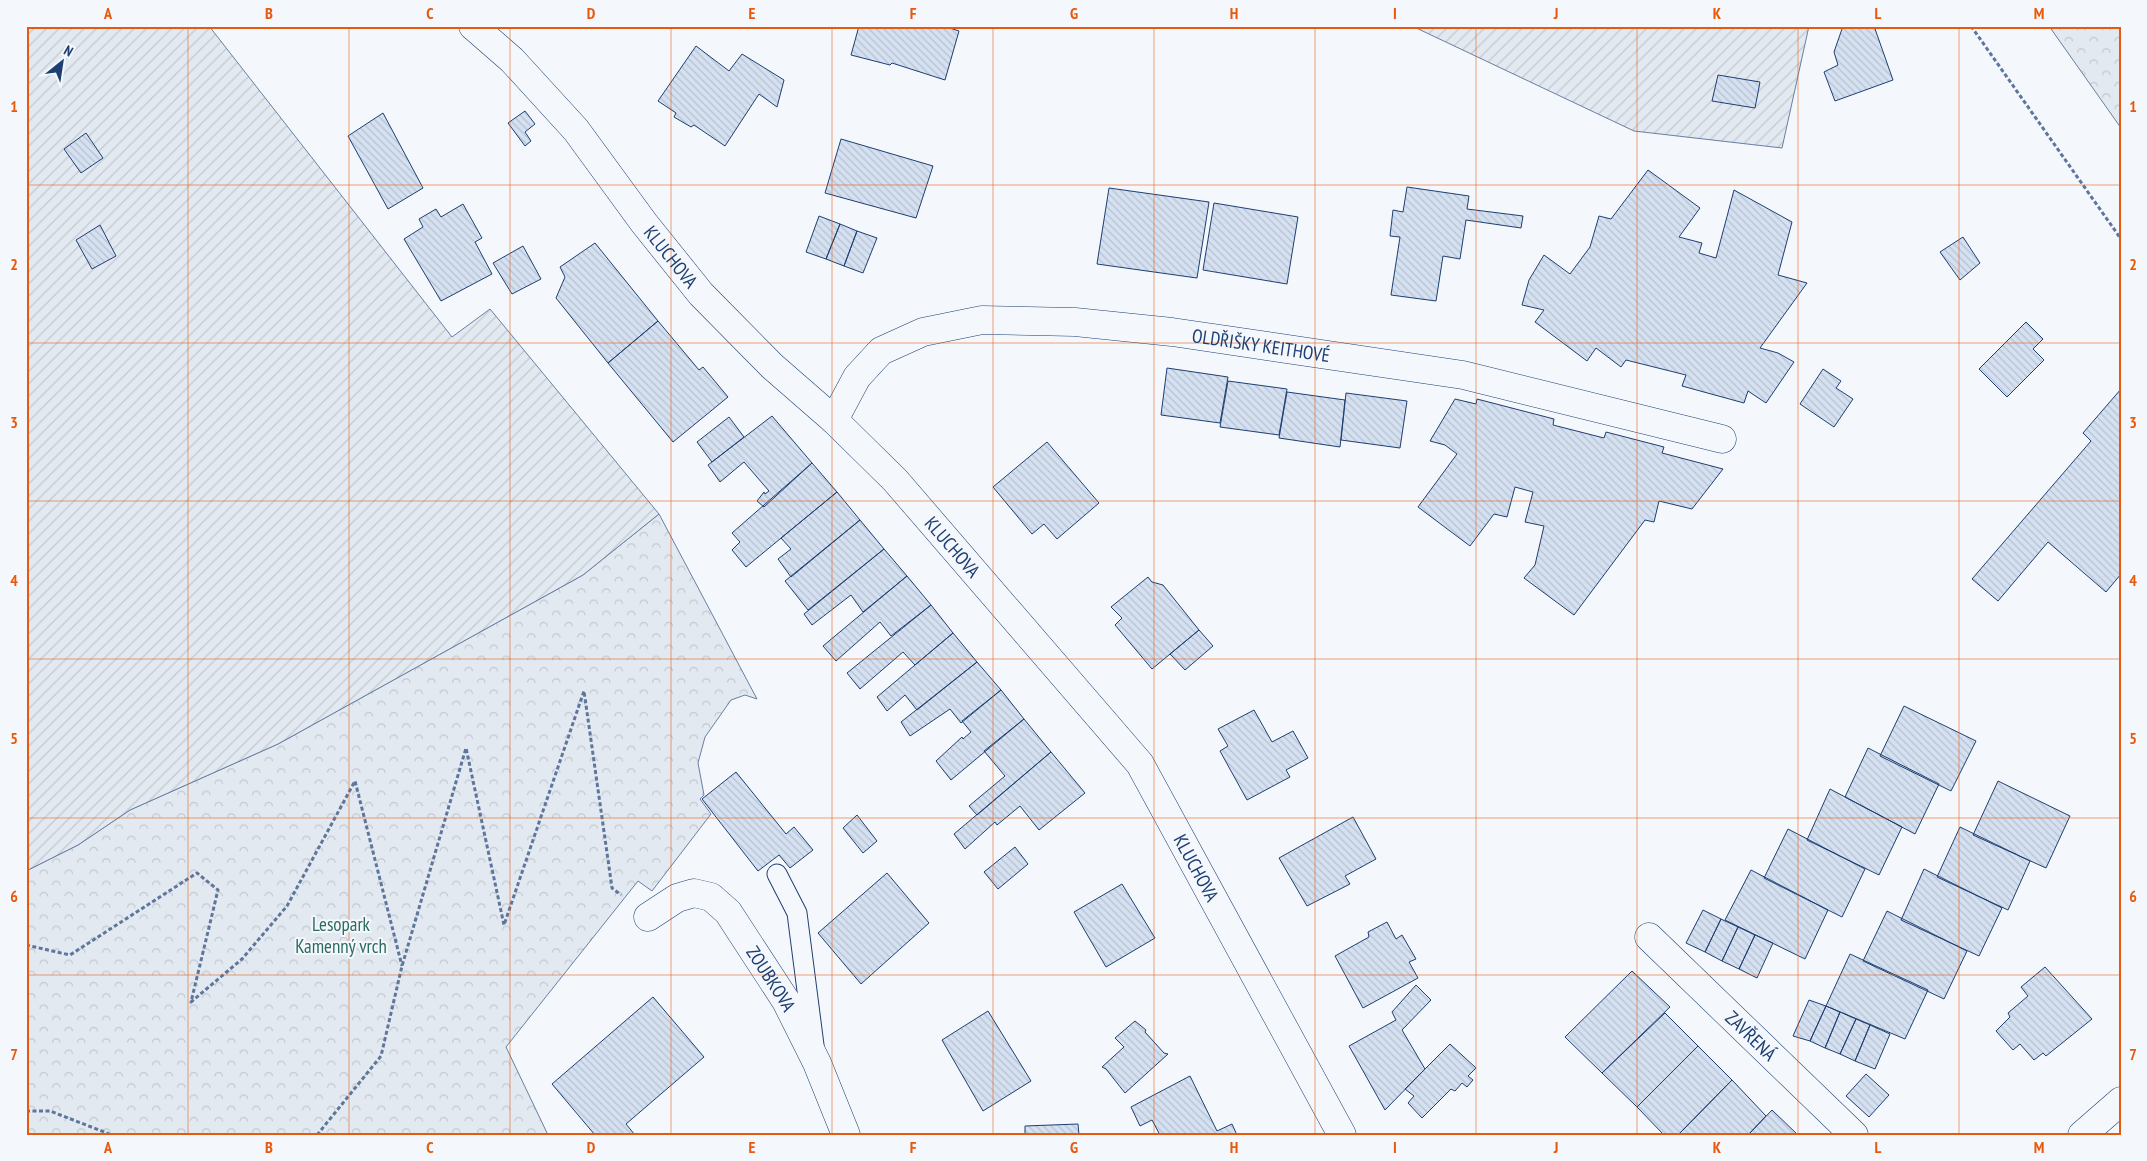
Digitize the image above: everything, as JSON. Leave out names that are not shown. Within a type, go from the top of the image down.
[{"type":"street","name":"KLUCHOVA","points":[[473,26],[512,60],[576,130],[644,223],[701,294],[772,366],[834,420],[895,480],[1140,764],[1342,1135]]},
{"type":"street","name":"OLDŘIŠKY KEITHOVÉ","points":[[834,420],[857,377],[881,351],[923,332],[982,320],[1001,320],[1075,322],[1172,332],[1463,375],[1722,439]]},
{"type":"street","name":"ZOUBKOVA","points":[[648,917],[678,898],[694,893],[711,897],[728,912],[786,1001],[817,1063],[846,1135]]},
{"type":"street","name":"ZAVŘENÁ","points":[[1649,937],[1854,1135]]},
{"type":"street","points":[[2082,1135],[2121,1101]]},
{"type":"lane","points":[[777,874],[797,913],[817,1063]]},
{"type":"path","points":[[1971,26],[2121,239]]},
{"type":"path","points":[[317,1135],[381,1056],[402,966],[466,748],[504,924],[584,691],[612,888]]},
{"type":"path","points":[[26,945],[70,955],[197,873],[218,890],[191,1002],[242,959],[287,906],[355,781],[402,966]]},
{"type":"path","points":[[26,1111],[50,1111],[112,1135]]},
{"type":"green space","points":[[26,26],[209,26],[452,337],[490,309],[659,514],[583,575],[278,744],[130,810],[78,845],[26,871]]},
{"type":"green space","points":[[1412,26],[1809,26],[1782,148],[1634,131]]},
{"type":"green space","points":[[2049,26],[2121,26],[2121,128]]},
{"type":"green space","name":"Lesopark Kamenný vrch","points":[[659,514],[757,699],[745,695],[731,700],[705,737],[698,763],[704,795],[700,799],[711,814],[652,891],[638,881],[506,1047],[548,1135],[26,1135],[26,871],[78,845],[130,810],[278,744],[583,575]]},
{"type":"building","points":[[859,26],[944,26],[959,31],[945,80],[892,63],[890,65],[851,55]]},
{"type":"building","points":[[1843,26],[1874,26],[1893,80],[1835,101],[1824,72],[1838,65],[1834,52]]},
{"type":"building","points":[[696,46],[729,71],[742,54],[784,80],[777,107],[759,94],[725,146],[694,125],[691,127],[674,117],[676,113],[658,101]]},
{"type":"building","points":[[1718,75],[1760,82],[1755,108],[1712,101]]},
{"type":"building","points":[[525,111],[535,124],[525,132],[531,141],[525,146],[508,123]]},
{"type":"building","points":[[383,113],[423,188],[388,209],[348,136]]},
{"type":"building","points":[[86,133],[103,158],[81,173],[64,149]]},
{"type":"building","points":[[841,139],[933,166],[916,218],[825,193]]},
{"type":"building","points":[[1648,170],[1700,208],[1679,237],[1702,243],[1699,253],[1716,258],[1734,190],[1792,222],[1778,275],[1807,283],[1760,348],[1778,353],[1794,362],[1766,403],[1748,391],[1744,403],[1682,386],[1686,375],[1626,360],[1621,367],[1596,348],[1587,361],[1535,322],[1544,310],[1522,305],[1529,280],[1544,255],[1570,274],[1590,247],[1599,216],[1611,219]]},
{"type":"building","points":[[1407,187],[1469,196],[1467,209],[1523,216],[1521,228],[1466,220],[1460,259],[1443,256],[1436,301],[1391,295],[1400,237],[1390,236],[1393,210],[1403,212]]},
{"type":"building","points":[[1109,188],[1209,202],[1197,278],[1097,264]]},
{"type":"building","points":[[1214,203],[1298,217],[1287,284],[1203,270]]},
{"type":"building","points":[[463,204],[482,238],[475,242],[492,274],[441,301],[404,239],[423,227],[419,219],[436,209],[441,217]]},
{"type":"building","points":[[819,216],[840,224],[826,259],[806,252]]},
{"type":"building","points":[[840,224],[857,231],[844,266],[826,259]]},
{"type":"building","points":[[100,225],[116,256],[92,269],[76,240]]},
{"type":"building","points":[[857,231],[877,238],[863,273],[844,266]]},
{"type":"building","points":[[1963,237],[1980,263],[1960,280],[1940,252]]},
{"type":"building","points":[[595,243],[658,321],[608,363],[556,298],[565,277],[560,267]]},
{"type":"building","points":[[523,246],[541,279],[512,294],[493,263]]},
{"type":"building","points":[[658,321],[699,370],[703,367],[728,397],[673,442],[608,363]]},
{"type":"building","points":[[2026,322],[2043,339],[2033,349],[2044,360],[2007,397],[1979,369]]},
{"type":"building","points":[[1167,368],[1228,377],[1220,423],[1161,415]]},
{"type":"building","points":[[1823,369],[1841,381],[1836,388],[1853,399],[1834,427],[1800,404]]},
{"type":"building","points":[[1228,381],[1287,389],[1279,435],[1220,427]]},
{"type":"building","points":[[2121,389],[2121,574],[2106,592],[2048,542],[1998,601],[1972,579],[2091,441],[2083,433]]},
{"type":"building","points":[[1287,392],[1345,400],[1340,447],[1279,438]]},
{"type":"building","points":[[1346,393],[1407,401],[1400,448],[1341,440]]},
{"type":"building","points":[[1455,399],[1476,404],[1477,399],[1554,419],[1553,425],[1604,438],[1606,432],[1664,447],[1662,453],[1723,469],[1692,509],[1659,501],[1654,522],[1645,520],[1574,615],[1524,578],[1535,565],[1544,526],[1525,522],[1533,492],[1515,487],[1507,517],[1494,514],[1470,546],[1418,507],[1457,454],[1445,445],[1430,441]]},
{"type":"building","points":[[772,416],[812,463],[764,507],[757,501],[764,492],[765,494],[769,491],[744,462],[720,482],[708,465]]},
{"type":"building","points":[[729,417],[744,437],[712,462],[697,442]]},
{"type":"building","points":[[1047,442],[1099,503],[1057,539],[1044,524],[1032,534],[993,487]]},
{"type":"building","points":[[812,463],[837,492],[746,567],[732,550],[740,542],[732,533]]},
{"type":"building","points":[[837,492],[860,520],[791,577],[778,559],[791,549],[781,538]]},
{"type":"building","points":[[860,520],[884,549],[808,610],[785,581]]},
{"type":"building","points":[[884,549],[907,576],[863,612],[851,595],[812,625],[804,614]]},
{"type":"building","points":[[907,576],[931,605],[891,636],[880,622],[836,661],[823,646]]},
{"type":"building","points":[[1148,577],[1152,582],[1163,585],[1199,630],[1152,669],[1115,625],[1122,618],[1111,607]]},
{"type":"building","points":[[931,605],[953,633],[915,665],[903,652],[860,689],[847,673]]},
{"type":"building","points":[[1199,630],[1213,646],[1185,670],[1170,654]]},
{"type":"building","points":[[953,633],[977,662],[917,710],[905,695],[887,711],[877,697]]},
{"type":"building","points":[[977,662],[1001,690],[961,723],[950,709],[910,736],[901,722]]},
{"type":"building","points":[[1001,690],[1024,719],[951,780],[936,761],[962,737],[963,739],[971,732],[962,721]]},
{"type":"building","points":[[1904,706],[1976,741],[1951,791],[1880,756]]},
{"type":"building","points":[[1254,710],[1272,742],[1293,731],[1308,758],[1286,770],[1290,777],[1247,800],[1220,751],[1228,746],[1218,729]]},
{"type":"building","points":[[1024,719],[1051,752],[977,815],[969,806],[1005,776],[984,751]]},
{"type":"building","points":[[1868,748],[1939,784],[1915,834],[1845,797]]},
{"type":"building","points":[[1051,752],[1085,793],[1039,830],[1020,806],[997,825],[995,822],[965,849],[954,834]]},
{"type":"building","points":[[736,772],[786,834],[794,827],[813,850],[790,868],[779,855],[758,871],[702,799]]},
{"type":"building","points":[[1998,781],[2070,816],[2046,868],[1973,835]]},
{"type":"building","points":[[1830,789],[1902,827],[1879,875],[1807,840]]},
{"type":"building","points":[[857,815],[877,841],[863,853],[843,828]]},
{"type":"building","points":[[1353,817],[1376,859],[1345,876],[1350,884],[1307,906],[1279,858]]},
{"type":"building","points":[[1960,827],[2030,861],[2008,910],[1937,877]]},
{"type":"building","points":[[1788,829],[1865,869],[1842,917],[1764,878]]},
{"type":"building","points":[[1015,847],[1028,864],[998,889],[984,872]]},
{"type":"building","points":[[1924,869],[2002,908],[1979,956],[1901,920]]},
{"type":"building","points":[[1751,870],[1828,910],[1805,959],[1725,920]]},
{"type":"building","points":[[887,873],[929,923],[861,984],[818,933]]},
{"type":"building","points":[[1122,884],[1155,938],[1106,967],[1074,912]]},
{"type":"building","points":[[1703,910],[1721,919],[1705,952],[1686,943]]},
{"type":"building","points":[[1887,911],[1967,951],[1944,999],[1863,961]]},
{"type":"building","points":[[1721,919],[1738,927],[1722,961],[1705,952]]},
{"type":"building","points":[[1387,922],[1396,939],[1402,935],[1416,959],[1409,962],[1418,978],[1363,1008],[1335,956],[1369,937],[1368,932]]},
{"type":"building","points":[[1738,927],[1755,935],[1739,969],[1722,961]]},
{"type":"building","points":[[1755,935],[1773,943],[1757,978],[1739,969]]},
{"type":"building","points":[[1850,954],[1928,990],[1905,1039],[1826,1006]]},
{"type":"building","points":[[2045,967],[2092,1019],[2046,1056],[2043,1053],[2034,1060],[2020,1044],[2013,1050],[1996,1031],[2010,1017],[2008,1013],[2028,996],[2021,987]]},
{"type":"building","points":[[1632,971],[1670,1007],[1602,1073],[1565,1037]]},
{"type":"building","points":[[1416,985],[1431,1000],[1402,1030],[1425,1069],[1385,1110],[1349,1046],[1396,1020],[1392,1012]]},
{"type":"building","points":[[653,997],[704,1057],[626,1124],[635,1135],[595,1135],[552,1084]]},
{"type":"building","points":[[1809,1000],[1826,1006],[1810,1041],[1793,1036]]},
{"type":"building","points":[[1826,1006],[1840,1012],[1825,1048],[1810,1041]]},
{"type":"building","points":[[988,1011],[1031,1081],[983,1111],[942,1040]]},
{"type":"building","points":[[1840,1012],[1856,1019],[1840,1054],[1825,1048]]},
{"type":"building","points":[[1665,1013],[1698,1046],[1637,1107],[1602,1073]]},
{"type":"building","points":[[1856,1019],[1870,1025],[1855,1061],[1840,1054]]},
{"type":"building","points":[[1135,1021],[1146,1030],[1145,1032],[1164,1053],[1168,1054],[1125,1093],[1106,1069],[1102,1067],[1124,1047],[1115,1038]]},
{"type":"building","points":[[1870,1025],[1890,1034],[1875,1069],[1855,1061]]},
{"type":"building","points":[[1450,1044],[1476,1068],[1468,1076],[1473,1080],[1467,1087],[1462,1083],[1455,1091],[1451,1089],[1422,1118],[1408,1103],[1414,1096],[1405,1089]]},
{"type":"building","points":[[1698,1046],[1732,1080],[1678,1135],[1664,1135],[1637,1107]]},
{"type":"building","points":[[1866,1074],[1889,1095],[1869,1117],[1846,1096]]},
{"type":"building","points":[[1190,1076],[1217,1131],[1232,1124],[1237,1135],[1160,1135],[1152,1120],[1140,1126],[1131,1107]]},
{"type":"building","points":[[1732,1080],[1766,1116],[1748,1135],[1678,1135]]},
{"type":"building","points":[[1772,1110],[1798,1135],[1748,1135]]},
{"type":"building","points":[[1078,1124],[1079,1135],[1025,1135],[1025,1126]]}]
